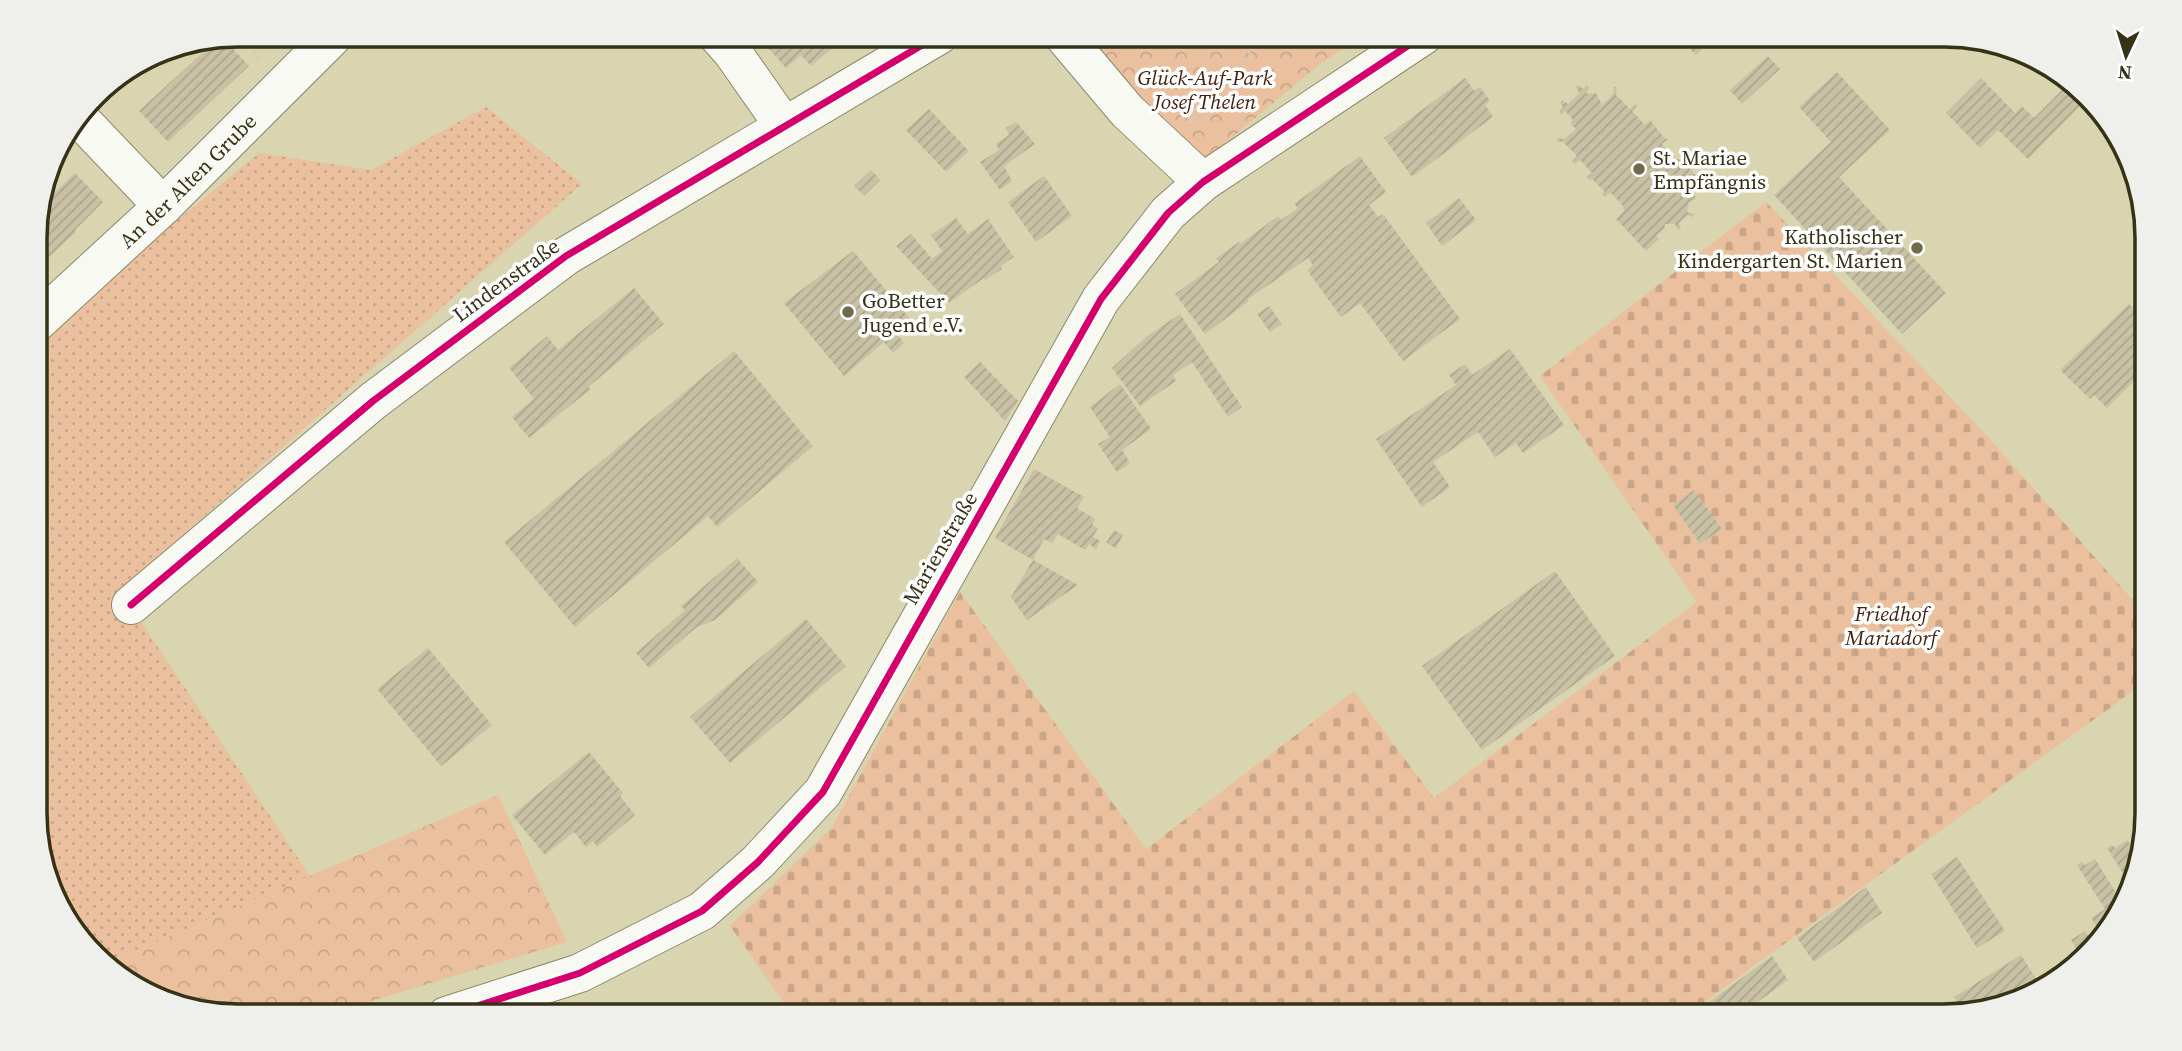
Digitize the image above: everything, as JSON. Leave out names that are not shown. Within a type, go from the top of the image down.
[{"type":"street","name":"Marienstraße","points":[[484,1004],[580,973],[702,911],[758,862],[823,792],[1101,299],[1168,213],[1203,182],[1405,47]]},
{"type":"street","name":"An der Alten Grube","points":[[48,312],[163,206],[321,48]]},
{"type":"street","points":[[728,48],[784,126]]},
{"type":"street","name":"Lindenstraße","points":[[131,605],[373,401],[566,256],[918,48]]},
{"type":"street","points":[[1074,48],[1127,111],[1203,182]]},
{"type":"street","points":[[85,124],[163,206]]},
{"type":"path","points":[[1163,146],[1206,105],[1255,47]]},
{"type":"green space","name":"Glück-Auf-Park Josef Thelen","points":[[1088,47],[1345,47],[1320,64],[1200,164]]},
{"type":"green space","points":[[486,107],[582,184],[120,590],[310,876],[116,959],[103,948],[73,908],[62,886],[49,837],[48,327],[259,153],[371,170]]},
{"type":"green space","name":"Friedhof Mariadorf","points":[[1766,202],[1988,437],[2135,603],[2135,690],[1703,1003],[784,1004],[730,926],[832,827],[960,592],[1146,849],[1354,691],[1434,798],[1697,602],[1540,376]]},
{"type":"green space","points":[[498,795],[567,942],[361,1004],[239,1004],[201,1000],[165,989],[143,978],[116,959]]},
{"type":"building","points":[[1688,47],[1704,47],[1696,55]]},
{"type":"building","points":[[232,48],[249,66],[168,142],[139,111],[205,51]]},
{"type":"building","points":[[768,48],[833,48],[811,66],[801,55],[786,68]]},
{"type":"building","points":[[1768,56],[1780,69],[1742,104],[1730,90]]},
{"type":"building","points":[[1837,72],[1890,130],[1839,177],[1946,293],[1902,334],[1774,195],[1831,142],[1799,107]]},
{"type":"building","points":[[1465,78],[1474,91],[1480,87],[1490,101],[1485,105],[1493,117],[1412,177],[1384,138]]},
{"type":"building","points":[[1981,78],[2015,113],[2022,106],[2034,118],[2063,89],[2081,105],[2028,159],[1998,130],[1980,148],[1946,113]]},
{"type":"building","name":"St. Mariae Empfängnis","points":[[1578,85],[1583,89],[1587,85],[1590,88],[1586,92],[1596,93],[1602,105],[1613,94],[1614,87],[1617,87],[1616,95],[1630,109],[1635,104],[1637,106],[1632,111],[1645,125],[1650,120],[1664,138],[1668,139],[1662,144],[1675,159],[1684,160],[1697,178],[1683,192],[1688,198],[1695,195],[1696,199],[1689,202],[1687,212],[1694,214],[1693,217],[1687,215],[1679,223],[1681,228],[1678,230],[1675,224],[1665,224],[1664,229],[1656,236],[1659,239],[1646,251],[1616,219],[1624,211],[1623,206],[1610,192],[1605,197],[1602,194],[1605,192],[1587,177],[1592,173],[1580,160],[1575,164],[1572,161],[1577,156],[1563,142],[1557,141],[1576,129],[1570,123],[1573,120],[1565,111],[1561,115],[1559,112],[1563,107],[1560,103],[1562,100],[1568,104],[1579,93],[1576,87]]},
{"type":"building","points":[[929,109],[969,151],[946,172],[906,130]]},
{"type":"building","points":[[1016,122],[1035,144],[1004,166],[1012,181],[1000,190],[980,162],[999,150],[996,144],[1009,135],[1006,128]]},
{"type":"building","points":[[1360,156],[1386,192],[1369,205],[1378,217],[1383,214],[1460,319],[1403,361],[1360,303],[1341,317],[1307,270],[1313,265],[1308,258],[1248,299],[1249,301],[1205,334],[1175,294],[1219,262],[1216,258],[1278,216],[1281,220],[1298,208],[1294,204]]},
{"type":"building","points":[[871,170],[880,180],[864,196],[854,186]]},
{"type":"building","points":[[75,173],[103,202],[48,258],[48,226],[53,194]]},
{"type":"building","points":[[1044,176],[1072,216],[1036,242],[1008,202]]},
{"type":"building","points":[[1459,198],[1476,220],[1442,246],[1426,223]]},
{"type":"building","points":[[956,218],[968,234],[988,219],[1014,257],[1001,266],[1002,269],[985,280],[984,278],[949,303],[896,246],[911,234],[932,259],[942,251],[931,235]]},
{"type":"building","name":"GoBetter Jugend e.V.","points":[[853,251],[911,320],[896,333],[904,343],[893,353],[884,342],[844,376],[784,303]]},
{"type":"building","points":[[634,288],[664,324],[588,387],[591,389],[529,438],[512,417],[534,399],[509,368],[547,336],[558,350]]},
{"type":"building","points":[[2129,304],[2132,307],[2135,304],[2135,380],[2107,408],[2094,395],[2090,399],[2060,370]]},
{"type":"building","points":[[1269,306],[1282,324],[1270,332],[1257,314]]},
{"type":"building","points":[[1180,314],[1242,407],[1228,417],[1192,362],[1173,375],[1176,381],[1140,406],[1112,368],[1146,337]]},
{"type":"building","points":[[1510,349],[1564,425],[1523,453],[1516,443],[1495,457],[1478,432],[1433,462],[1450,487],[1422,507],[1376,439],[1456,385],[1449,375],[1465,364],[1472,375]]},
{"type":"building","points":[[734,351],[813,446],[717,527],[708,516],[575,627],[504,542]]},
{"type":"building","points":[[980,362],[1018,401],[1005,421],[964,377]]},
{"type":"building","points":[[1120,384],[1151,429],[1122,450],[1130,463],[1117,472],[1098,444],[1110,437],[1090,407]]},
{"type":"building","points":[[1034,469],[1084,497],[1077,508],[1095,519],[1092,525],[1098,528],[1093,537],[1100,541],[1096,549],[1089,544],[1085,550],[1058,534],[1052,543],[1044,539],[1033,560],[995,538]]},
{"type":"building","points":[[1694,490],[1722,529],[1700,544],[1673,505]]},
{"type":"building","points":[[1114,530],[1123,535],[1116,548],[1106,543]]},
{"type":"building","points":[[737,558],[758,582],[715,620],[697,627],[649,668],[636,653],[685,610],[681,606]]},
{"type":"building","points":[[1033,560],[1078,585],[1027,620],[1011,597]]},
{"type":"building","points":[[1555,571],[1615,656],[1482,750],[1422,666]]},
{"type":"building","points":[[806,619],[846,666],[730,763],[690,717]]},
{"type":"building","points":[[428,648],[492,725],[441,766],[377,689]]},
{"type":"building","points":[[589,752],[623,793],[620,796],[635,815],[597,847],[593,841],[586,847],[574,832],[545,855],[512,815]]},
{"type":"building","points":[[2127,840],[2132,847],[2124,876],[2107,848],[2112,845],[2115,848]]},
{"type":"building","points":[[1957,857],[2005,931],[1977,948],[1931,874]]},
{"type":"building","points":[[2095,859],[2117,894],[2097,927],[2091,918],[2105,909],[2077,865],[2082,862],[2085,865]]},
{"type":"building","points":[[1866,887],[1882,913],[1814,962],[1797,938]]},
{"type":"building","points":[[2085,931],[2089,937],[2077,949],[2071,940]]},
{"type":"building","points":[[2021,955],[2036,979],[2005,994],[1981,1000],[1958,1003],[1954,997]]},
{"type":"building","points":[[1772,956],[1788,980],[1756,1003],[1708,1003]]},
{"type":"cycle path","points":[[484,1004],[580,973],[702,911],[758,862],[823,792],[1101,299],[1168,213],[1203,182],[1405,47]]},
{"type":"cycle path","points":[[131,605],[373,401],[566,256],[918,48]]},
{"type":"place","name":"St. Mariae Empfängnis","points":[[1639,169]]},
{"type":"place","name":"Katholischer Kindergarten St. Marien","points":[[1917,248]]},
{"type":"place","name":"GoBetter Jugend e.V.","points":[[848,312]]}]
